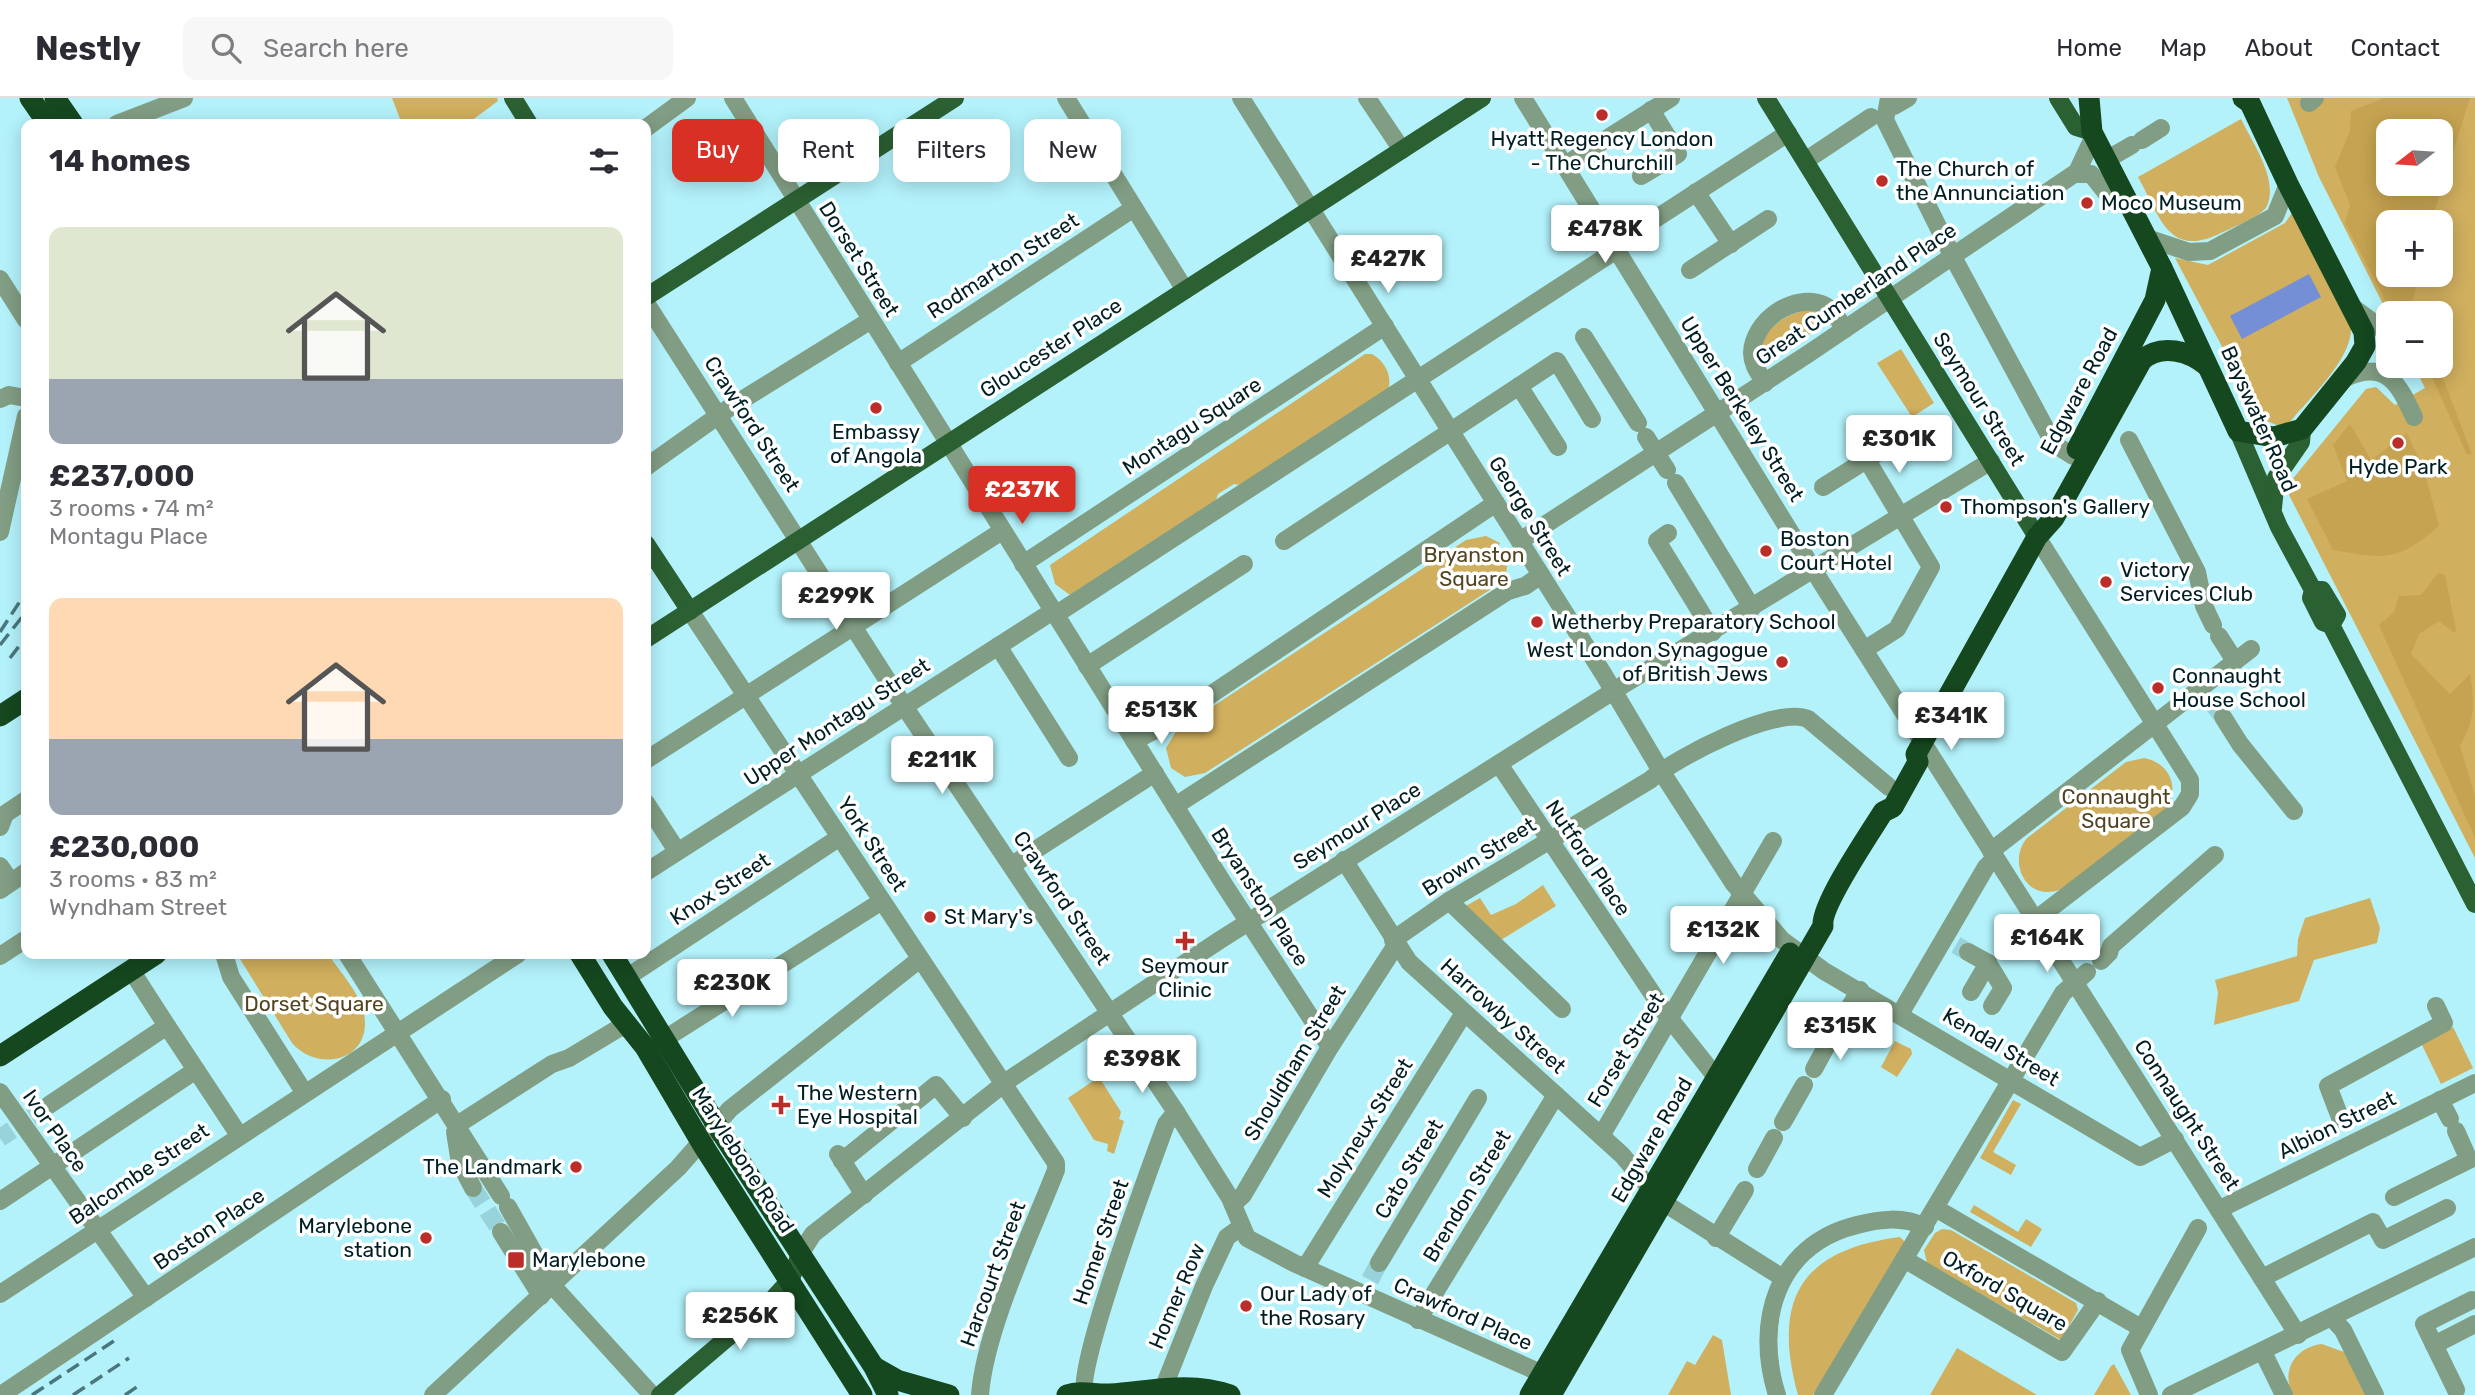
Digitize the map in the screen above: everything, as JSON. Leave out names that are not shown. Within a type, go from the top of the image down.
[{"type":"highway","points":[[30,98],[45,119]]},
{"type":"highway","points":[[55,98],[70,119]]},
{"type":"highway","points":[[2089,98],[2093,134]]},
{"type":"highway","points":[[2238,431],[2274,437],[2302,429],[2345,377],[2365,346],[2364,331],[2356,310],[2288,184],[2247,100]]},
{"type":"highway","name":"Bayswater Road","points":[[2093,134],[2162,268],[2238,431]]},
{"type":"highway","name":"Edgware Road","points":[[2037,537],[2043,511],[2155,300],[2162,268]]},
{"type":"highway","name":"Edgware Road","points":[[1530,1395],[1656,1195],[1798,953],[1810,919],[1821,917],[1883,812],[1893,807],[1918,762],[1920,749],[2037,537],[2054,518],[2144,358],[2159,351],[2181,352],[2207,366]]},
{"type":"highway","points":[[0,716],[21,702]]},
{"type":"highway","name":"Edgware Road","points":[[1883,812],[1882,799],[1907,754],[1920,749]]},
{"type":"highway","name":"Edgware Road","points":[[1551,1395],[1716,1077],[1798,953]]},
{"type":"highway","points":[[0,1056],[148,959]]},
{"type":"highway","name":"Marylebone Road","points":[[583,959],[628,1027],[654,1044],[716,1125],[874,1367],[888,1395]]},
{"type":"highway","points":[[602,959],[654,1044]]},
{"type":"highway","name":"Marylebone Road","points":[[615,959],[701,1142],[791,1279],[862,1395]]},
{"type":"highway","points":[[874,1367],[897,1380],[949,1395]]},
{"type":"highway","points":[[1090,1394],[1197,1386],[1230,1395]]},
{"type":"highway","points":[[923,1395],[943,1395]]},
{"type":"main road","points":[[513,98],[526,119]]},
{"type":"main road","points":[[651,294],[956,98]]},
{"type":"main road","name":"Gloucester Place","points":[[651,636],[1482,98]]},
{"type":"main road","name":"Seymour Street","points":[[1766,98],[2037,537]]},
{"type":"main road","points":[[2058,98],[2076,127],[2093,134]]},
{"type":"main road","points":[[2273,511],[2276,478],[2281,466],[2301,442],[2302,429]]},
{"type":"main road","name":"Bayswater Road","points":[[2238,431],[2273,511],[2313,590],[2322,590],[2331,602],[2337,615],[2327,624],[2471,897]]},
{"type":"main road","name":"York Street","points":[[651,552],[690,611]]},
{"type":"main road","name":"Seymour Place","points":[[791,1279],[800,1254]]},
{"type":"main road","points":[[660,1395],[772,1300],[791,1279]]},
{"type":"street","points":[[130,119],[184,98]]},
{"type":"street","points":[[651,124],[687,98]]},
{"type":"street","name":"Dorset Street","points":[[733,98],[1134,741]]},
{"type":"street","points":[[1066,98],[1185,290]]},
{"type":"street","name":"George Street","points":[[1241,98],[1520,541],[1661,771],[1742,895],[1769,928],[1798,953]]},
{"type":"street","points":[[1367,98],[1402,150]]},
{"type":"street","name":"Upper Berkeley Street","points":[[1523,98],[1864,650],[1920,749]]},
{"type":"street","points":[[1565,165],[1671,98]]},
{"type":"street","points":[[1897,101],[1885,120],[1953,257],[2054,444],[2073,456]]},
{"type":"street","points":[[1641,177],[1678,154],[1651,110]]},
{"type":"street","points":[[1811,157],[1871,117]]},
{"type":"street","points":[[2106,160],[2161,128]]},
{"type":"street","points":[[1054,613],[1418,380],[1788,133]]},
{"type":"street","points":[[2093,134],[2076,174],[2096,177],[2111,199],[2126,198]]},
{"type":"street","name":"Great Cumberland Place","points":[[1520,541],[1765,383],[2076,174]]},
{"type":"street","points":[[2147,238],[2189,252],[2210,251],[2274,216],[2288,184]]},
{"type":"street","points":[[1696,192],[1731,244]]},
{"type":"street","name":"Rodmarton Street","points":[[898,363],[1134,208]]},
{"type":"street","points":[[1690,270],[1768,219]]},
{"type":"street","points":[[0,279],[21,312]]},
{"type":"street","points":[[1765,383],[1754,365],[1752,353],[1759,331],[1776,313],[1797,304],[1819,304],[1828,307],[1845,330]]},
{"type":"street","points":[[2356,310],[2376,324]]},
{"type":"street","name":"Crawford Street","points":[[651,311],[904,706],[1111,1012],[1233,1204]]},
{"type":"street","points":[[651,463],[720,415],[871,320]]},
{"type":"street","name":"Montagu Square","points":[[1023,564],[1385,326]]},
{"type":"street","points":[[1584,337],[1752,608]]},
{"type":"street","points":[[1284,541],[1557,361],[1592,418]]},
{"type":"street","points":[[2345,377],[2366,372],[2387,376],[2398,384],[2414,417]]},
{"type":"street","points":[[1519,386],[1558,447]]},
{"type":"street","points":[[0,399],[9,395],[21,397]]},
{"type":"street","points":[[1823,487],[1906,435]]},
{"type":"street","points":[[0,532],[21,438]]},
{"type":"street","points":[[2129,440],[2197,572],[2204,606],[2217,623],[2235,661]]},
{"type":"street","points":[[1864,650],[1897,629],[1931,566],[1867,460]]},
{"type":"street","name":"Seymour Place","points":[[800,1254],[809,1237],[1003,1084],[1111,1012],[1344,860],[1613,691],[1991,461]]},
{"type":"street","points":[[1496,503],[1167,724],[1134,741],[1175,806],[1508,591],[1541,575]]},
{"type":"street","points":[[651,757],[1002,531]]},
{"type":"street","points":[[1668,533],[1657,541],[1713,632]]},
{"type":"street","name":"Seymour Street","points":[[2037,537],[2154,723]]},
{"type":"street","points":[[1087,666],[1244,564]]},
{"type":"street","name":"York Street","points":[[690,611],[1056,1163],[1056,1170]]},
{"type":"street","name":"Upper Montagu Street","points":[[651,869],[998,646],[1054,613]]},
{"type":"street","points":[[998,646],[1069,758]]},
{"type":"street","points":[[1900,1014],[1956,945],[1993,855],[2154,723],[2205,694],[2235,661],[2250,649]]},
{"type":"street","name":"Brown Street","points":[[1394,942],[1449,901],[1661,771],[1720,739],[1773,720],[1802,716],[1889,787]]},
{"type":"street","points":[[2223,717],[2240,744],[2294,811]]},
{"type":"street","points":[[1920,749],[2035,920],[2189,799],[2190,780],[2154,723]]},
{"type":"street","name":"Nutford Place","points":[[1499,764],[1671,1021],[1716,1077]]},
{"type":"street","points":[[1012,865],[1155,773]]},
{"type":"street","points":[[0,827],[5,814],[21,803]]},
{"type":"street","name":"Bryanston Place","points":[[1175,806],[1330,1047]]},
{"type":"street","points":[[651,811],[677,851]]},
{"type":"street","name":"Knox Street","points":[[626,978],[839,837]]},
{"type":"street","name":"Forset Street","points":[[1601,1136],[1671,1021],[1773,841]]},
{"type":"street","name":"Oxford Square","points":[[2098,1301],[2062,1352],[1904,1259],[1937,1209],[2063,993],[2109,953],[2110,946],[2216,855]]},
{"type":"street","name":"Harrowby Street","points":[[1344,860],[1409,962],[1601,1136],[1656,1195],[1713,1236],[1783,1278]]},
{"type":"street","points":[[0,866],[5,886],[21,875]]},
{"type":"street","points":[[654,1044],[882,901]]},
{"type":"street","points":[[1449,901],[1563,1009]]},
{"type":"street","name":"Connaught Street","points":[[2035,920],[2088,972],[2175,1139],[2298,1335]]},
{"type":"street","points":[[0,956],[21,942]]},
{"type":"street","name":"Shouldham Street","points":[[1233,1204],[1242,1195],[1394,942]]},
{"type":"street","points":[[1956,945],[1988,963],[2003,988],[1992,1006]]},
{"type":"street","name":"Kendal Street","points":[[1798,953],[2140,1157],[2175,1139]]},
{"type":"street","points":[[225,959],[231,977],[304,1092],[510,959]]},
{"type":"street","points":[[350,959],[442,1099],[504,1202],[547,1290]]},
{"type":"street","points":[[433,1395],[645,1199],[730,1109],[920,959]]},
{"type":"street","points":[[1970,992],[1988,963]]},
{"type":"street","points":[[131,970],[239,1135]]},
{"type":"street","points":[[1814,1069],[1860,990]]},
{"type":"street","points":[[2347,1132],[2328,1086],[2444,1023],[2436,1006]]},
{"type":"street","points":[[552,1064],[564,1050],[609,1019],[613,1007]]},
{"type":"street","name":"Molyneux Street","points":[[1305,1268],[1464,1013]]},
{"type":"street","points":[[49,1105],[167,1026]]},
{"type":"street","points":[[473,1188],[460,1163],[454,1136],[457,1125],[552,1064],[569,1058],[619,1028],[628,1027]]},
{"type":"street","points":[[0,1202],[52,1168],[191,1063]]},
{"type":"street","name":"Albion Street","points":[[2220,1209],[2347,1132],[2440,1100],[2475,1083]]},
{"type":"street","points":[[864,1195],[840,1157],[936,1085],[963,1118]]},
{"type":"street","points":[[1783,1122],[1804,1085]]},
{"type":"street","name":"Ivor Place","points":[[0,1092],[146,1298]]},
{"type":"street","name":"Balcombe Street","points":[[0,1294],[304,1092]]},
{"type":"street","name":"Cato Street","points":[[1380,1263],[1478,1098]]},
{"type":"street","name":"Brendon Street","points":[[1418,1320],[1558,1098]]},
{"type":"street","name":"Boston Place","points":[[1,1395],[442,1099]]},
{"type":"street","points":[[2394,1198],[2469,1160],[2440,1100]]},
{"type":"street","name":"Homer Street","points":[[1090,1394],[1082,1382],[1095,1331],[1166,1124],[1176,1112]]},
{"type":"street","points":[[1757,1169],[1774,1138]]},
{"type":"street","name":"Harcourt Street","points":[[980,1395],[982,1372],[998,1321],[1056,1170]]},
{"type":"street","points":[[1713,1236],[1745,1190]]},
{"type":"street","points":[[1233,1204],[1241,1227]]},
{"type":"street","points":[[2262,1278],[2296,1262],[2298,1257],[2373,1222],[2383,1240],[2447,1208]]},
{"type":"street","name":"Oxford Square","points":[[1937,1209],[2098,1301],[2137,1334]]},
{"type":"street","points":[[1777,1395],[1768,1352],[1768,1324],[1783,1278],[1800,1256],[1832,1232],[1882,1220],[1906,1220],[1925,1227]]},
{"type":"street","name":"Crawford Place","points":[[1241,1227],[1247,1237],[1305,1268],[1365,1287],[1418,1320],[1543,1374]]},
{"type":"street","name":"Homer Row","points":[[1163,1389],[1203,1286],[1227,1237],[1241,1227]]},
{"type":"street","points":[[2149,1395],[2130,1350],[2198,1228]]},
{"type":"street","points":[[501,1232],[547,1290],[652,1395]]},
{"type":"street","points":[[2171,1395],[2475,1247]]},
{"type":"street","points":[[1823,1395],[1904,1259]]},
{"type":"street","points":[[2456,1390],[2424,1324],[2472,1300]]},
{"type":"street","points":[[2332,1318],[2343,1330],[2375,1395]]},
{"type":"street","points":[[2434,1345],[2475,1324]]},
{"type":"street","points":[[2263,1352],[2284,1395]]},
{"type":"green space","points":[[392,98],[497,98],[498,101],[474,119],[400,119]]},
{"type":"green space","name":"Hyde Park","points":[[2287,98],[2475,98],[2475,858],[2289,495],[2291,481],[2366,389],[2376,387],[2395,405],[2425,388],[2420,378],[2453,378],[2453,301],[2381,301],[2319,177]]},
{"type":"green space","points":[[2241,119],[2267,175],[2270,186],[2266,208],[2246,222],[2204,239],[2190,241],[2178,238],[2160,220],[2138,177]]},
{"type":"green space","points":[[2292,213],[2351,325],[2346,351],[2338,364],[2290,422],[2279,426],[2260,418],[2175,258],[2208,265],[2285,223]]},
{"type":"green space","points":[[1807,310],[1819,311],[1830,317],[1827,323],[1763,364],[1762,344],[1766,335],[1788,316]]},
{"type":"green space","points":[[1901,349],[1934,403],[1912,417],[1877,363]]},
{"type":"green space","points":[[1365,354],[1372,354],[1384,365],[1389,379],[1388,390],[1240,485],[1234,484],[1218,494],[1216,500],[1070,595],[1055,584],[1050,565]]},
{"type":"green space","name":"Bryanston Square","points":[[1486,536],[1500,543],[1497,549],[1502,557],[1508,557],[1506,575],[1496,586],[1205,773],[1185,777],[1171,768],[1166,748],[1177,730],[1466,540]]},
{"type":"green space","name":"Connaught Square","points":[[2144,758],[2160,765],[2170,778],[2172,793],[2165,810],[2066,887],[2045,892],[2028,884],[2019,867],[2021,847],[2027,838],[2126,762]]},
{"type":"green space","points":[[1543,885],[1556,906],[1501,940],[1464,907],[1480,898],[1491,915],[1516,904]]},
{"type":"green space","points":[[2370,898],[2380,928],[2377,943],[2314,960],[2299,1001],[2214,1025],[2218,993],[2215,980],[2297,956],[2298,939],[2305,918]]},
{"type":"green space","name":"Dorset Square","points":[[240,959],[332,959],[354,991],[362,1006],[365,1030],[352,1052],[329,1060],[303,1053],[292,1043]]},
{"type":"green space","points":[[2453,1027],[2473,1068],[2441,1084],[2421,1043]]},
{"type":"green space","points":[[1895,1041],[1911,1049],[1912,1054],[1897,1077],[1881,1067]]},
{"type":"green space","points":[[1099,1077],[1121,1112],[1119,1119],[1124,1121],[1114,1154],[1107,1151],[1108,1144],[1094,1140],[1068,1098]]},
{"type":"green space","points":[[2013,1100],[2021,1104],[1993,1152],[2016,1165],[2011,1175],[1980,1158]]},
{"type":"green space","points":[[1974,1205],[2018,1232],[2026,1219],[2042,1229],[2031,1247],[1970,1212]]},
{"type":"green space","points":[[1942,1229],[1951,1230],[2076,1303],[2078,1310],[2061,1340],[1927,1263],[1924,1250],[1935,1233]]},
{"type":"green space","points":[[1900,1237],[1906,1243],[1813,1395],[1798,1395],[1791,1362],[1789,1332],[1792,1307],[1801,1286],[1816,1268],[1838,1254],[1866,1244]]},
{"type":"green space","points":[[1713,1335],[1722,1340],[1731,1395],[1668,1395],[1687,1361],[1695,1365]]},
{"type":"green space","points":[[2322,1344],[2344,1352],[2368,1395],[2293,1395],[2288,1377],[2293,1361],[2305,1350]]},
{"type":"green space","points":[[1957,1348],[2037,1395],[1930,1395]]},
{"type":"green space","points":[[2114,1364],[2131,1395],[2094,1395],[2111,1366]]},
{"type":"shaded area","points":[[2384,98],[2470,98],[2454,149],[2454,119],[2376,119],[2376,196],[2439,196],[2435,210],[2376,210],[2376,282],[2345,223],[2350,205],[2335,167],[2350,131],[2351,111]]},
{"type":"shaded area","points":[[2378,287],[2417,287],[2412,301],[2386,301]]},
{"type":"shaded area","points":[[2432,378],[2443,378],[2472,454],[2467,455]]},
{"type":"shaded area","points":[[2350,424],[2371,460],[2407,433],[2424,470],[2439,526],[2401,552],[2379,556],[2333,550],[2307,499],[2347,481],[2333,445]]},
{"type":"shaded area","points":[[2438,573],[2445,575],[2456,630],[2454,633],[2439,621],[2419,634],[2411,654],[2450,694],[2470,674],[2473,712],[2460,746],[2475,796],[2475,838],[2379,625],[2394,612],[2399,596],[2421,595]]},
{"type":"water","points":[[2309,274],[2321,297],[2242,339],[2230,316]]},
{"type":"tunnel","points":[[2210,700],[2223,717]]},
{"type":"tunnel","points":[[1956,945],[1968,952]]},
{"type":"tunnel","points":[[31,1117],[49,1105]]},
{"type":"tunnel","points":[[0,1138],[12,1130]]},
{"type":"tunnel","points":[[473,1188],[501,1232]]},
{"type":"tunnel","points":[[1370,1280],[1379,1263]]},
{"type":"railway","points":[[0,632],[21,600]]},
{"type":"railway","points":[[0,645],[21,618]]},
{"type":"railway","points":[[10,658],[21,644]]},
{"type":"railway","points":[[32,1395],[117,1339]]},
{"type":"railway","points":[[73,1395],[129,1358]]},
{"type":"railway","points":[[125,1395],[141,1384]]},
{"type":"place","name":"Hyatt Regency London - The Churchill","points":[[1602,115]]},
{"type":"place","name":"The Church of the Annunciation","points":[[1882,181]]},
{"type":"place","name":"Moco Museum","points":[[2087,203]]},
{"type":"place","name":"Embassy of Angola","points":[[876,408]]},
{"type":"place","name":"Hyde Park","points":[[2398,443]]},
{"type":"place","name":"Thompson's Gallery","points":[[1946,507]]},
{"type":"place","name":"Boston Court Hotel","points":[[1766,551]]},
{"type":"place","name":"Victory Services Club","points":[[2106,582]]},
{"type":"place","name":"Wetherby Preparatory School","points":[[1537,622]]},
{"type":"place","name":"West London Synagogue of British Jews","points":[[1782,662]]},
{"type":"place","name":"Connaught House School","points":[[2158,688]]},
{"type":"place","name":"St Mary's","points":[[930,917]]},
{"type":"place","name":"Seymour Clinic","points":[[1185,941]]},
{"type":"place","name":"The Western Eye Hospital","points":[[781,1105]]},
{"type":"place","name":"The Landmark","points":[[576,1167]]},
{"type":"place","name":"Marylebone station","points":[[426,1238]]},
{"type":"place","name":"Marylebone","points":[[516,1260]]},
{"type":"place","name":"Our Lady of the Rosary","points":[[1246,1306]]}]
